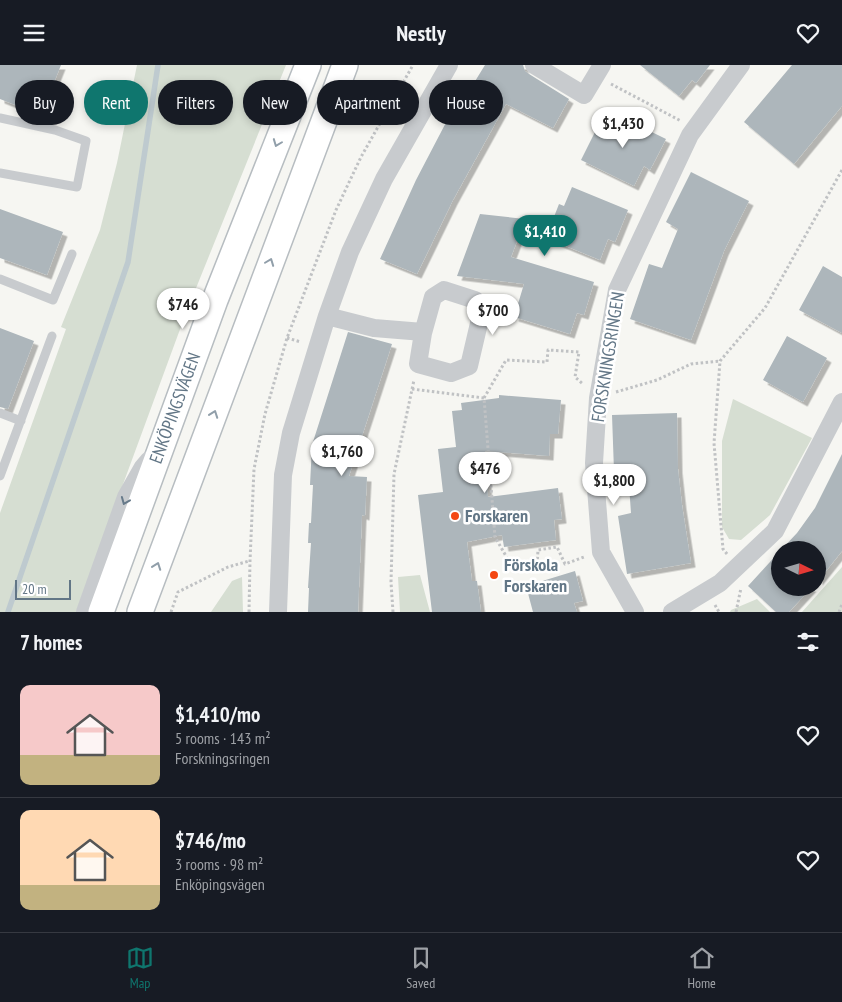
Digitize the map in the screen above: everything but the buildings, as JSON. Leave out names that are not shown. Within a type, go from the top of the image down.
[{"type":"main road","name":"ENKÖPINGSVÄGEN","points":[[101,612],[215,300],[308,65]]},
{"type":"main road","points":[[140,612],[345,65]]},
{"type":"street","points":[[278,612],[282,475],[291,433],[327,316],[350,252],[384,179],[449,65]]},
{"type":"street","points":[[534,65],[584,95],[599,70]]},
{"type":"street","name":"FORSKNINGSRINGEN","points":[[635,612],[602,552],[594,463],[598,398],[617,290],[690,135],[740,65]]},
{"type":"street","points":[[444,290],[475,300],[480,319],[469,366],[451,373],[418,364],[423,331],[434,297],[444,290]]},
{"type":"street","points":[[327,316],[374,328],[423,331]]},
{"type":"street","points":[[672,612],[720,583],[775,531],[842,402]]},
{"type":"street","points":[[86,612],[126,497],[143,467],[161,446]]},
{"type":"lane","points":[[0,118],[54,130],[86,141],[78,187],[0,173]]},
{"type":"lane","points":[[0,279],[53,300],[72,254]]},
{"type":"lane","points":[[0,476],[52,336]]},
{"type":"lane","points":[[0,413],[21,421]]},
{"type":"path","points":[[599,70],[694,129]]},
{"type":"path","points":[[737,567],[724,549],[714,443],[720,361],[765,308],[842,170]]},
{"type":"path","points":[[575,377],[579,352],[548,350],[547,362],[506,360],[484,398],[495,537],[514,569],[537,566],[538,550],[557,547],[564,564],[602,552]]},
{"type":"path","points":[[598,398],[657,380],[691,364],[720,361]]},
{"type":"path","points":[[394,612],[391,582],[394,474],[418,364]]},
{"type":"path","points":[[412,389],[484,398]]},
{"type":"path","points":[[171,612],[178,591],[228,567],[250,561]]},
{"type":"path","points":[[839,612],[842,604]]},
{"type":"shaded area","points":[[137,65],[286,65],[280,80],[243,80],[243,125],[262,125],[186,313],[76,612],[0,612],[0,513],[66,329],[61,327],[100,230],[125,125],[148,125],[148,80],[134,80]]},
{"type":"shaded area","points":[[733,399],[812,438],[770,515],[741,540],[729,539],[722,527],[722,441]]},
{"type":"shaded area","points":[[842,567],[842,612],[802,612],[816,596],[826,596],[826,585]]},
{"type":"shaded area","points":[[420,575],[430,612],[400,612],[398,577]]},
{"type":"shaded area","points":[[242,577],[243,612],[211,612],[232,581]]},
{"type":"shaded area","points":[[757,599],[770,612],[730,612],[731,610]]},
{"type":"waterway","points":[[8,612],[128,262],[158,65]]},
{"type":"place","name":"Forskaren","points":[[455,516]]},
{"type":"place","name":"Förskola Forskaren","points":[[494,575]]}]
